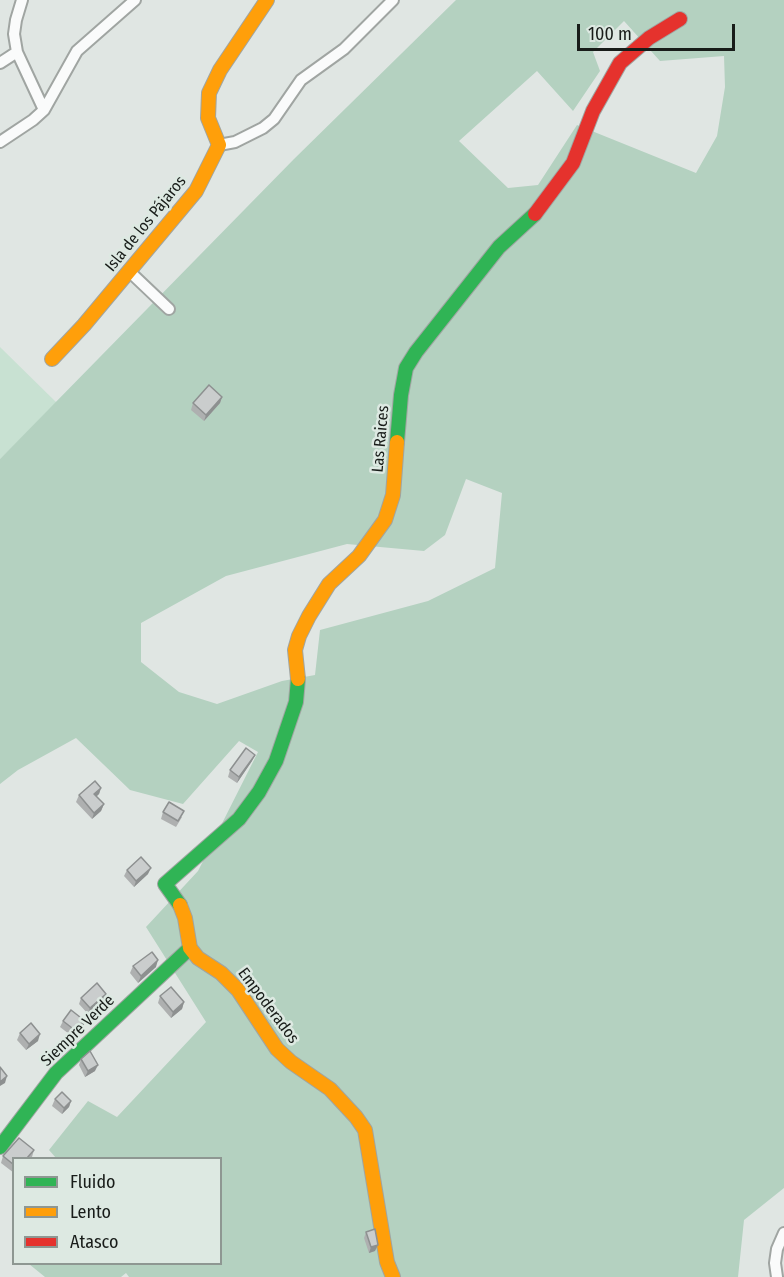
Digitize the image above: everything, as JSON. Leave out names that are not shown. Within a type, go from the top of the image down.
[{"type":"street","points":[[22,0],[15,27],[17,52],[44,110]]},
{"type":"street","points":[[0,142],[44,110],[77,51],[135,0]]},
{"type":"street","points":[[267,0],[220,70],[209,93],[208,118],[219,145],[235,142],[264,128],[274,119],[301,80],[344,49],[393,0]]},
{"type":"street","name":"Las Raices","points":[[190,948],[180,904],[165,884],[239,819],[259,792],[276,760],[296,702],[298,683],[295,650],[299,636],[329,584],[359,556],[385,520],[393,495],[401,395],[406,368],[416,352],[499,247],[537,212],[573,163],[593,111],[620,63],[649,38],[680,20]]},
{"type":"street","points":[[0,63],[17,52]]},
{"type":"street","name":"Isla de los Pájaros","points":[[52,359],[84,325],[196,191],[219,145]]},
{"type":"street","points":[[129,271],[169,309]]},
{"type":"street","name":"Siempre Verde","points":[[0,1147],[56,1073],[190,948]]},
{"type":"street","name":"Empoderados","points":[[190,948],[198,958],[221,973],[238,990],[277,1049],[291,1062],[330,1089],[365,1130],[387,1262],[393,1277]]},
{"type":"street","points":[[777,1277],[777,1249],[784,1233]]},
{"type":"green space","points":[[456,0],[784,0],[784,1188],[744,1220],[738,1277],[129,1277],[126,1273],[121,1277],[45,1277],[30,1265],[222,1265],[222,1157],[55,1157],[49,1150],[88,1101],[117,1117],[206,1022],[146,927],[198,871],[258,752],[239,741],[183,804],[130,790],[76,738],[18,770],[0,784],[0,459],[294,159]],"holes":[[[624,21],[660,61],[724,56],[725,87],[717,136],[696,173],[577,125],[538,185],[508,188],[459,141],[537,71],[573,111],[600,71],[593,52]],[[466,479],[502,493],[495,568],[428,601],[320,630],[315,675],[282,681],[217,704],[179,692],[141,662],[141,623],[226,576],[347,544],[424,551],[445,535]]]},
{"type":"green space","points":[[0,347],[57,403],[0,459]]},
{"type":"building","points":[[209,385],[222,397],[206,415],[193,403]]},
{"type":"building","points":[[246,748],[255,755],[239,777],[230,770]]},
{"type":"building","points":[[95,781],[101,788],[94,794],[104,804],[94,813],[79,795]]},
{"type":"building","points":[[169,802],[184,811],[178,821],[163,812]]},
{"type":"building","points":[[141,857],[151,868],[136,881],[127,870]]},
{"type":"building","points":[[152,952],[158,960],[141,976],[133,966]]},
{"type":"building","points":[[97,983],[106,994],[90,1008],[81,998]]},
{"type":"building","points":[[171,987],[184,1002],[173,1012],[160,996]]},
{"type":"building","points":[[71,1010],[85,1021],[76,1031],[63,1021]]},
{"type":"building","points":[[31,1023],[40,1034],[29,1044],[20,1033]]},
{"type":"building","points":[[90,1051],[98,1065],[88,1071],[81,1059]]},
{"type":"building","points":[[0,1067],[7,1076],[0,1082]]},
{"type":"building","points":[[62,1092],[71,1101],[64,1108],[55,1099]]},
{"type":"building","points":[[19,1138],[34,1150],[28,1157],[12,1157],[12,1163],[3,1156]]},
{"type":"building","points":[[375,1229],[378,1245],[371,1247],[366,1232]]},
{"type":"traffic: fast","points":[[397,442],[406,368],[416,352],[499,247],[535,214]]},
{"type":"traffic: fast","points":[[180,905],[165,884],[239,819],[259,792],[276,761],[296,702],[298,679]]},
{"type":"traffic: fast","points":[[0,1147],[56,1073],[190,948]]},
{"type":"traffic: slow","points":[[52,359],[84,325],[196,191],[219,145],[208,118],[209,93],[220,70],[267,0]]},
{"type":"traffic: slow","points":[[298,679],[295,650],[309,616],[329,584],[359,556],[385,520],[393,495],[397,442]]},
{"type":"traffic: slow","points":[[180,905],[185,918],[190,948],[198,958],[221,973],[238,990],[277,1049],[291,1062],[330,1089],[365,1130],[387,1262],[393,1277]]},
{"type":"traffic: jam","points":[[535,214],[573,163],[593,111],[620,63],[649,38],[680,19]]}]
